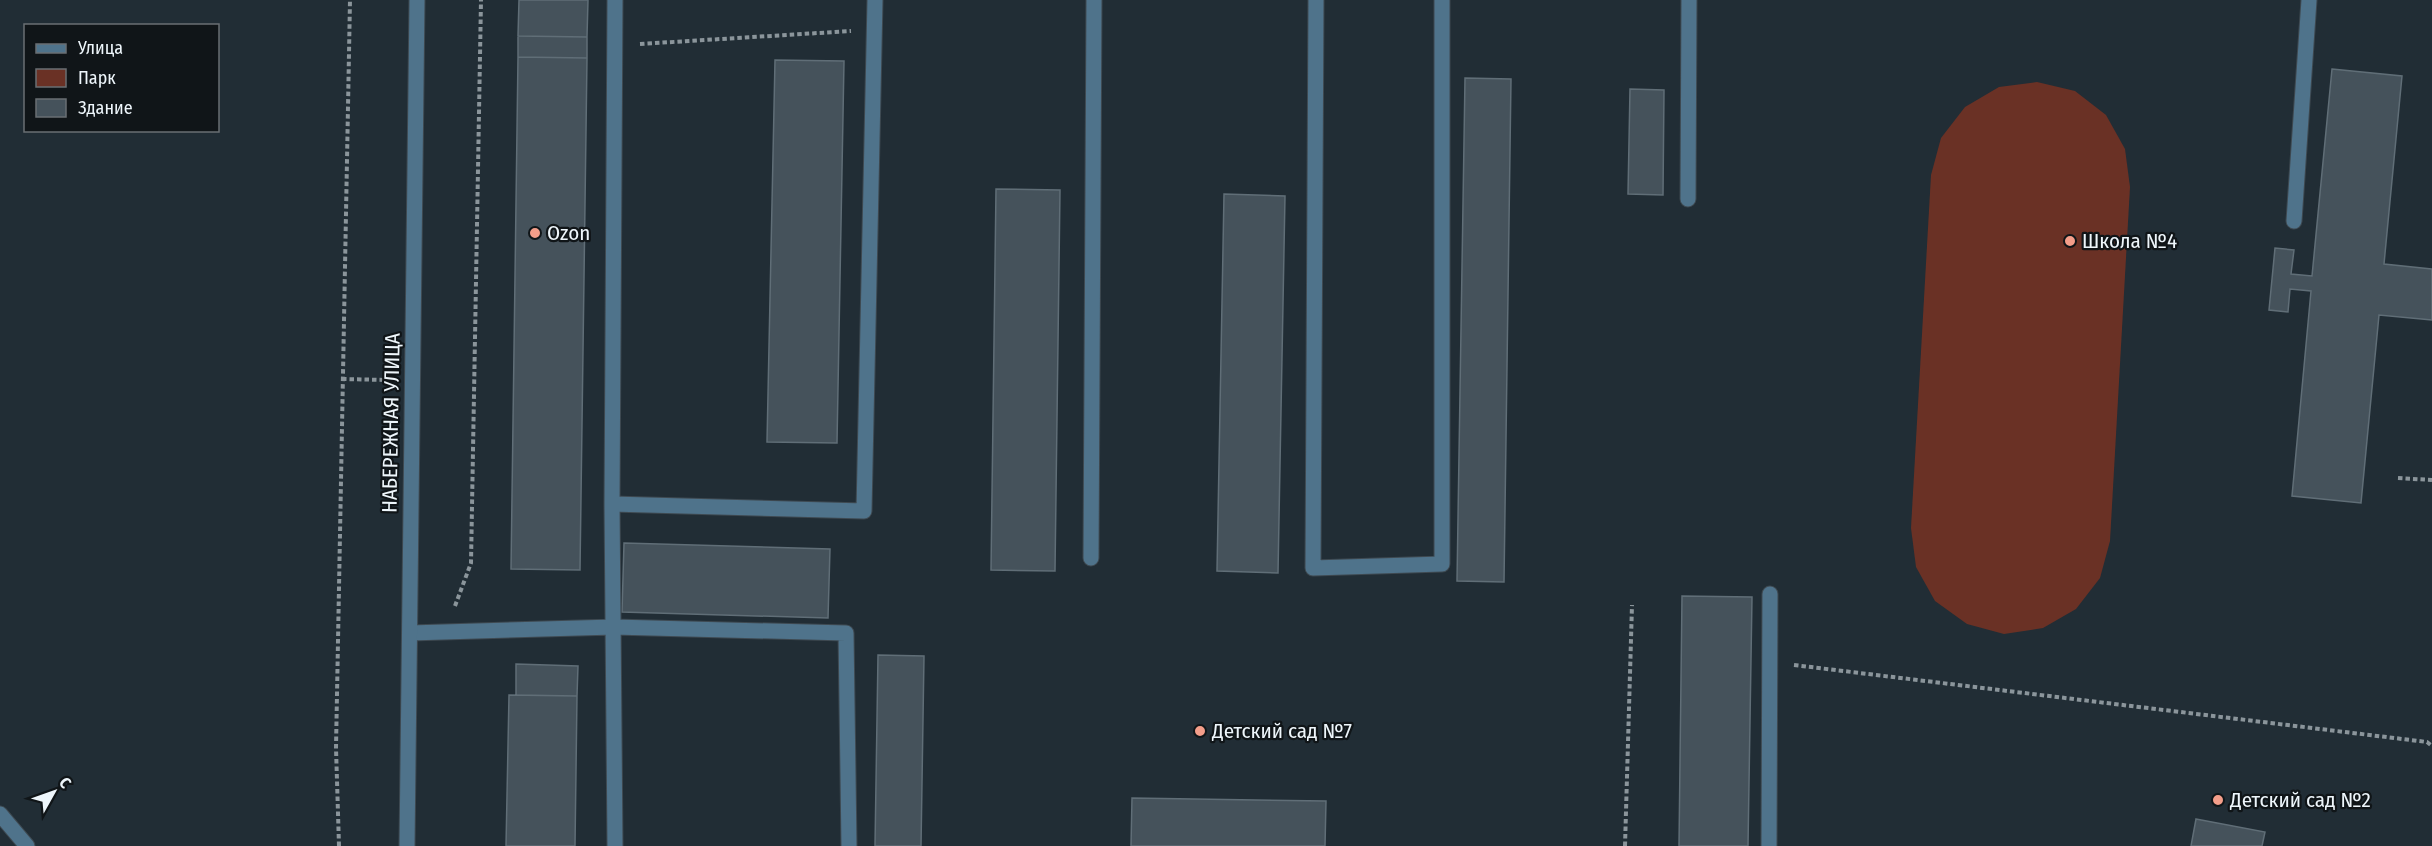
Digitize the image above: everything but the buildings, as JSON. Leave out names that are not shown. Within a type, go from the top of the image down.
[{"type":"street","name":"НАБЕРЕЖНАЯ УЛИЦА","points":[[407,846],[417,0]]},
{"type":"street","points":[[615,0],[612,504],[615,846]]},
{"type":"street","points":[[612,504],[864,511],[875,0]]},
{"type":"street","points":[[1091,558],[1094,0]]},
{"type":"street","points":[[1316,0],[1313,568],[1442,564],[1442,0]]},
{"type":"street","points":[[1688,199],[1689,0]]},
{"type":"street","points":[[2294,221],[2309,0]]},
{"type":"street","points":[[1769,846],[1770,594]]},
{"type":"street","points":[[410,633],[614,627],[846,633],[849,846]]},
{"type":"street","points":[[0,814],[27,846]]},
{"type":"path","points":[[339,846],[336,748],[350,0]]},
{"type":"path","points":[[446,632],[471,563],[481,0]]},
{"type":"path","points":[[615,46],[874,29]]},
{"type":"path","points":[[342,379],[412,381]]},
{"type":"path","points":[[2398,478],[2432,480]]},
{"type":"path","points":[[1625,846],[1632,605]]},
{"type":"path","points":[[1770,662],[2427,742],[2432,746]]},
{"type":"green space","points":[[2037,82],[2075,91],[2106,115],[2125,149],[2130,187],[2110,541],[2100,578],[2076,609],[2043,628],[2004,634],[1967,624],[1935,601],[1916,567],[1911,528],[1931,175],[1941,138],[1965,107],[1999,87]]},
{"type":"place","name":"Ozon","points":[[535,233]]},
{"type":"place","name":"Школа №4","points":[[2070,241]]},
{"type":"place","name":"Детский сад №7","points":[[1200,731]]},
{"type":"place","name":"Детский сад №2","points":[[2218,800]]}]
